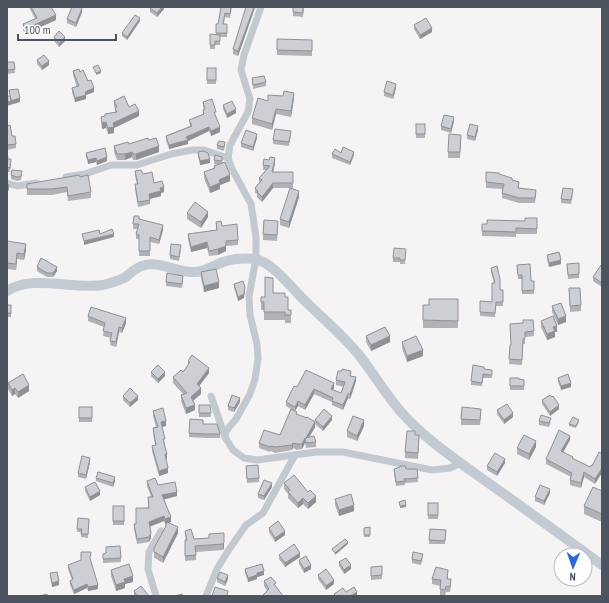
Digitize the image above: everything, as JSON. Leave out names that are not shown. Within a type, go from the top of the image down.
[{"type":"main road","points":[[8,287],[37,282],[67,286],[103,285],[124,278],[142,266],[150,265],[193,273],[202,271],[225,261],[235,259],[256,259],[266,264],[280,276],[345,339],[402,413],[429,440],[602,565]]},
{"type":"street","points":[[225,437],[226,431],[236,419],[250,394],[255,379],[258,359],[257,344],[250,315],[248,296],[256,259],[256,237],[251,204],[232,169],[228,158],[230,145],[248,112],[250,99],[241,70],[244,55],[261,7]]},
{"type":"street","points":[[57,179],[86,174],[111,165],[138,165],[171,154],[192,150],[204,150],[228,158]]},
{"type":"street","points":[[7,183],[17,186],[43,182]]},
{"type":"street","points":[[211,396],[225,437],[233,450],[244,458],[257,460],[316,452],[343,452],[432,470],[450,468],[460,463]]},
{"type":"street","points":[[206,596],[217,569],[246,524],[263,513],[295,455]]},
{"type":"street","points":[[156,596],[148,569],[149,552],[161,531]]},
{"type":"building","points":[[31,7],[51,7],[56,15],[25,29],[23,24],[37,18]]},
{"type":"building","points":[[72,7],[82,8],[76,23],[67,19]]},
{"type":"building","points":[[150,7],[162,7],[157,13]]},
{"type":"building","points":[[221,7],[231,7],[230,14],[225,13],[223,24],[227,24],[227,33],[216,33],[216,24],[218,24]]},
{"type":"building","points":[[246,7],[254,7],[238,51],[233,49]]},
{"type":"building","points":[[293,7],[303,7],[303,13],[293,12]]},
{"type":"building","points":[[135,15],[140,18],[127,37],[122,33]]},
{"type":"building","points":[[426,18],[432,28],[420,35],[414,25]]},
{"type":"building","points":[[59,31],[65,37],[59,43],[54,37]]},
{"type":"building","points":[[210,34],[220,35],[220,41],[215,41],[215,45],[210,45]]},
{"type":"building","points":[[277,39],[312,40],[312,51],[277,50]]},
{"type":"building","points":[[44,55],[49,61],[42,66],[37,60]]},
{"type":"building","points":[[7,62],[14,62],[15,69],[7,70]]},
{"type":"building","points":[[98,65],[101,71],[96,73],[93,67]]},
{"type":"building","points":[[207,68],[216,68],[216,80],[207,80]]},
{"type":"building","points":[[79,69],[80,72],[83,70],[88,81],[91,80],[94,88],[85,92],[86,95],[75,98],[72,88],[79,86],[73,71]]},
{"type":"building","points":[[264,76],[266,82],[253,85],[252,78]]},
{"type":"building","points":[[387,81],[396,84],[393,95],[384,92]]},
{"type":"building","points":[[18,89],[20,98],[7,102],[7,96],[10,96],[11,100],[9,90]]},
{"type":"building","points":[[284,91],[294,93],[291,111],[276,109],[272,124],[252,118],[258,98],[268,101],[268,95],[283,96]]},
{"type":"building","points":[[124,96],[129,107],[135,104],[139,111],[113,123],[114,127],[108,128],[106,122],[102,123],[101,117],[105,116],[105,114],[117,112],[115,108],[117,107],[114,101]]},
{"type":"building","points":[[212,99],[216,112],[214,112],[220,127],[211,131],[209,127],[186,137],[188,140],[169,145],[166,136],[192,126],[189,120],[204,114],[203,110],[205,109],[203,102]]},
{"type":"building","points":[[232,101],[236,109],[227,114],[223,105]]},
{"type":"building","points":[[444,115],[454,117],[451,129],[441,126]]},
{"type":"building","points":[[416,124],[425,124],[425,134],[416,134]]},
{"type":"building","points":[[470,124],[478,126],[475,137],[467,135]]},
{"type":"building","points":[[10,125],[12,136],[15,136],[16,144],[7,145],[7,126]]},
{"type":"building","points":[[275,129],[291,131],[289,142],[273,140]]},
{"type":"building","points":[[246,130],[257,134],[253,147],[241,143]]},
{"type":"building","points":[[449,134],[461,135],[460,152],[448,152]]},
{"type":"building","points":[[148,138],[149,140],[156,138],[159,146],[136,154],[133,154],[132,152],[117,154],[114,146],[128,142],[129,144]]},
{"type":"building","points":[[219,141],[225,142],[224,147],[217,145]]},
{"type":"building","points":[[343,147],[354,152],[350,162],[332,154],[335,149],[341,153]]},
{"type":"building","points":[[105,148],[107,157],[97,161],[96,158],[88,160],[86,153]]},
{"type":"building","points":[[7,151],[8,159],[11,159],[10,168],[7,167]]},
{"type":"building","points":[[203,151],[208,153],[210,159],[200,161],[198,152]]},
{"type":"building","points":[[215,155],[222,157],[222,161],[214,160]]},
{"type":"building","points":[[270,157],[275,158],[272,172],[293,172],[293,183],[273,183],[262,197],[255,188],[262,180],[259,178],[270,166],[263,165],[264,159],[269,160]]},
{"type":"building","points":[[225,162],[230,175],[219,180],[220,183],[210,187],[204,172]]},
{"type":"building","points":[[12,170],[22,171],[21,176],[17,177],[11,175]]},
{"type":"building","points":[[141,170],[143,174],[152,172],[154,183],[162,181],[164,187],[160,188],[161,191],[149,194],[150,200],[138,202],[135,184],[138,184],[135,171]]},
{"type":"building","points":[[486,172],[499,173],[512,178],[512,180],[519,182],[518,188],[536,190],[535,198],[519,198],[502,193],[504,184],[486,182]]},
{"type":"building","points":[[79,175],[80,177],[88,175],[91,192],[68,196],[67,187],[52,189],[27,189],[27,184]]},
{"type":"building","points":[[290,188],[299,191],[289,222],[280,219]]},
{"type":"building","points":[[563,188],[573,189],[571,200],[561,199]]},
{"type":"building","points":[[195,202],[208,212],[201,222],[187,213]]},
{"type":"building","points":[[134,216],[139,216],[139,219],[163,225],[159,240],[150,237],[150,251],[139,251],[139,235],[136,234],[139,224],[133,224]]},
{"type":"building","points":[[525,218],[537,218],[537,229],[516,228],[516,232],[482,231],[482,224],[487,224],[487,220],[525,221]]},
{"type":"building","points":[[264,220],[278,221],[277,235],[263,234]]},
{"type":"building","points":[[221,221],[222,226],[237,224],[238,240],[226,241],[226,246],[209,251],[207,242],[191,247],[188,234],[217,230],[216,222]]},
{"type":"building","points":[[112,229],[114,234],[84,241],[82,234],[99,230],[100,234]]},
{"type":"building","points":[[7,241],[26,244],[24,254],[17,253],[16,264],[7,263]]},
{"type":"building","points":[[171,244],[181,245],[179,257],[170,255]]},
{"type":"building","points":[[394,248],[406,249],[405,260],[393,258]]},
{"type":"building","points":[[559,252],[561,260],[549,263],[547,255]]},
{"type":"building","points":[[41,258],[57,267],[53,273],[47,273],[37,267]]},
{"type":"building","points":[[579,263],[579,274],[568,275],[567,264]]},
{"type":"building","points":[[530,264],[531,281],[534,281],[534,290],[522,291],[522,275],[518,275],[517,265]]},
{"type":"building","points":[[601,265],[602,266],[602,283],[593,277]]},
{"type":"building","points":[[497,266],[500,279],[500,290],[503,290],[503,302],[496,302],[495,313],[480,312],[480,301],[492,302],[492,283],[495,283],[491,268]]},
{"type":"building","points":[[216,269],[219,282],[204,286],[201,272]]},
{"type":"building","points":[[167,273],[183,276],[182,284],[166,282]]},
{"type":"building","points":[[265,277],[273,278],[273,293],[285,293],[285,297],[288,297],[288,310],[291,310],[291,315],[285,315],[285,312],[264,312],[264,302],[261,302],[261,297],[265,297]]},
{"type":"building","points":[[243,281],[245,287],[244,294],[238,297],[234,284]]},
{"type":"building","points":[[569,288],[580,288],[581,305],[570,306]]},
{"type":"building","points":[[429,299],[458,299],[458,321],[423,320],[423,305],[429,305]]},
{"type":"building","points":[[561,303],[566,316],[558,319],[552,306]]},
{"type":"building","points":[[7,305],[11,305],[11,313],[7,313]]},
{"type":"building","points":[[91,307],[126,318],[122,328],[119,327],[116,342],[110,341],[112,333],[103,331],[105,323],[88,316]]},
{"type":"building","points":[[553,316],[557,326],[553,327],[555,331],[547,334],[541,321]]},
{"type":"building","points":[[523,320],[533,320],[534,331],[525,332],[525,338],[523,339],[522,360],[509,359],[511,345],[510,324],[523,323]]},
{"type":"building","points":[[385,327],[390,336],[371,345],[366,336]]},
{"type":"building","points":[[416,336],[423,350],[407,356],[402,342]]},
{"type":"building","points":[[192,355],[209,368],[197,384],[201,388],[191,397],[195,405],[186,408],[181,395],[187,393],[173,377],[181,370],[183,372],[190,362],[188,361]]},
{"type":"building","points":[[158,365],[165,372],[158,379],[151,372]]},
{"type":"building","points":[[473,365],[492,370],[492,375],[483,374],[482,383],[471,381]]},
{"type":"building","points":[[342,369],[351,371],[350,376],[356,377],[350,394],[348,394],[343,405],[332,401],[333,398],[314,389],[305,405],[298,401],[295,407],[286,402],[294,386],[297,387],[306,370],[334,383],[331,389],[341,393],[345,382],[336,380],[338,371],[342,371]]},
{"type":"building","points":[[23,374],[29,385],[18,392],[15,388],[12,390],[8,383]]},
{"type":"building","points":[[568,374],[571,383],[561,386],[558,378]]},
{"type":"building","points":[[510,378],[519,378],[524,380],[524,386],[510,386]]},
{"type":"building","points":[[130,388],[138,396],[130,403],[123,396]]},
{"type":"building","points":[[232,395],[240,398],[234,408],[228,406]]},
{"type":"building","points":[[550,395],[552,397],[553,396],[559,405],[550,412],[542,400]]},
{"type":"building","points":[[507,404],[513,413],[504,420],[497,410]]},
{"type":"building","points":[[199,405],[210,405],[211,413],[199,413]]},
{"type":"building","points":[[79,407],[92,407],[92,418],[79,418]]},
{"type":"building","points":[[462,407],[481,409],[480,420],[461,419]]},
{"type":"building","points":[[163,408],[166,421],[161,422],[165,439],[163,439],[167,454],[165,454],[168,468],[159,471],[152,446],[156,445],[153,428],[158,427],[153,411]]},
{"type":"building","points":[[291,409],[297,412],[296,414],[307,417],[315,422],[306,438],[314,436],[316,442],[306,443],[305,438],[302,444],[293,443],[292,445],[275,447],[270,447],[259,443],[264,430],[280,435]]},
{"type":"building","points":[[324,409],[332,416],[323,427],[315,420]]},
{"type":"building","points":[[541,415],[551,418],[549,423],[539,421]]},
{"type":"building","points":[[353,416],[364,420],[357,436],[347,431]]},
{"type":"building","points":[[573,417],[579,420],[576,426],[569,424]]},
{"type":"building","points":[[190,419],[203,420],[203,424],[217,424],[220,434],[189,433]]},
{"type":"building","points":[[559,430],[570,436],[561,451],[573,457],[572,458],[590,467],[591,465],[592,466],[599,452],[602,454],[602,468],[595,479],[584,472],[581,483],[570,480],[572,473],[546,459]]},
{"type":"building","points":[[407,431],[415,431],[415,435],[419,435],[418,453],[405,452]]},
{"type":"building","points":[[524,435],[536,441],[529,454],[517,448]]},
{"type":"building","points":[[495,453],[505,459],[497,472],[487,466]]},
{"type":"building","points":[[82,456],[90,458],[86,475],[78,473]]},
{"type":"building","points":[[258,465],[259,478],[247,479],[246,466]]},
{"type":"building","points":[[400,466],[405,466],[406,469],[417,469],[418,478],[404,479],[405,481],[396,482],[394,469]]},
{"type":"building","points":[[98,472],[115,477],[113,483],[96,478]]},
{"type":"building","points":[[294,475],[308,492],[310,490],[316,496],[308,503],[303,498],[298,503],[288,492],[290,490],[284,483]]},
{"type":"building","points":[[155,478],[158,485],[175,482],[177,492],[162,495],[171,517],[165,519],[164,516],[149,522],[151,533],[149,537],[137,539],[134,524],[136,524],[136,508],[149,508],[148,497],[153,497],[147,481]]},
{"type":"building","points":[[264,480],[272,483],[264,496],[258,494]]},
{"type":"building","points":[[95,482],[100,491],[90,497],[85,487]]},
{"type":"building","points":[[540,485],[550,489],[544,501],[535,497]]},
{"type":"building","points":[[593,487],[602,491],[602,514],[584,506]]},
{"type":"building","points":[[351,494],[354,505],[339,510],[335,499]]},
{"type":"building","points":[[405,500],[406,505],[400,506],[399,502]]},
{"type":"building","points":[[428,503],[438,503],[438,515],[428,515]]},
{"type":"building","points":[[113,506],[124,506],[124,521],[113,521]]},
{"type":"building","points":[[78,518],[89,519],[88,534],[81,534],[82,529],[77,529]]},
{"type":"building","points":[[278,521],[285,531],[275,538],[269,528]]},
{"type":"building","points":[[167,522],[178,527],[163,557],[154,552],[154,548]]},
{"type":"building","points":[[370,527],[370,535],[364,535],[364,528]]},
{"type":"building","points":[[191,529],[194,539],[209,538],[209,534],[224,533],[224,542],[223,544],[195,546],[196,555],[185,556],[185,540],[187,540],[185,531]]},
{"type":"building","points":[[430,529],[446,530],[445,541],[429,540]]},
{"type":"building","points":[[345,539],[348,542],[335,553],[332,549]]},
{"type":"building","points":[[294,544],[300,553],[285,563],[279,555]]},
{"type":"building","points":[[120,546],[121,558],[103,559],[103,554],[106,553],[106,547]]},
{"type":"building","points":[[81,552],[91,552],[90,558],[98,585],[88,587],[87,584],[74,590],[70,581],[73,579],[68,565],[81,560]]},
{"type":"building","points":[[413,552],[423,554],[421,561],[412,559]]},
{"type":"building","points":[[306,556],[311,565],[304,569],[299,560]]},
{"type":"building","points":[[346,558],[351,565],[344,570],[339,562]]},
{"type":"building","points":[[129,564],[133,576],[124,579],[125,582],[116,585],[111,570]]},
{"type":"building","points":[[262,564],[264,571],[248,578],[245,569]]},
{"type":"building","points":[[382,566],[382,575],[371,576],[371,567]]},
{"type":"building","points":[[436,567],[448,570],[447,579],[451,579],[450,587],[446,586],[445,590],[440,589],[441,580],[432,579]]},
{"type":"building","points":[[326,569],[334,580],[326,586],[318,575]]},
{"type":"building","points":[[57,572],[59,581],[52,583],[50,573]]},
{"type":"building","points":[[220,572],[228,575],[225,582],[217,578]]},
{"type":"building","points":[[271,577],[276,583],[274,584],[283,596],[262,596],[269,589],[264,581]]},
{"type":"building","points":[[141,586],[149,596],[137,596],[134,591]]},
{"type":"building","points":[[215,587],[228,591],[227,596],[212,596]]},
{"type":"building","points":[[354,587],[357,592],[350,596],[336,596],[334,594],[343,588],[346,592]]}]
